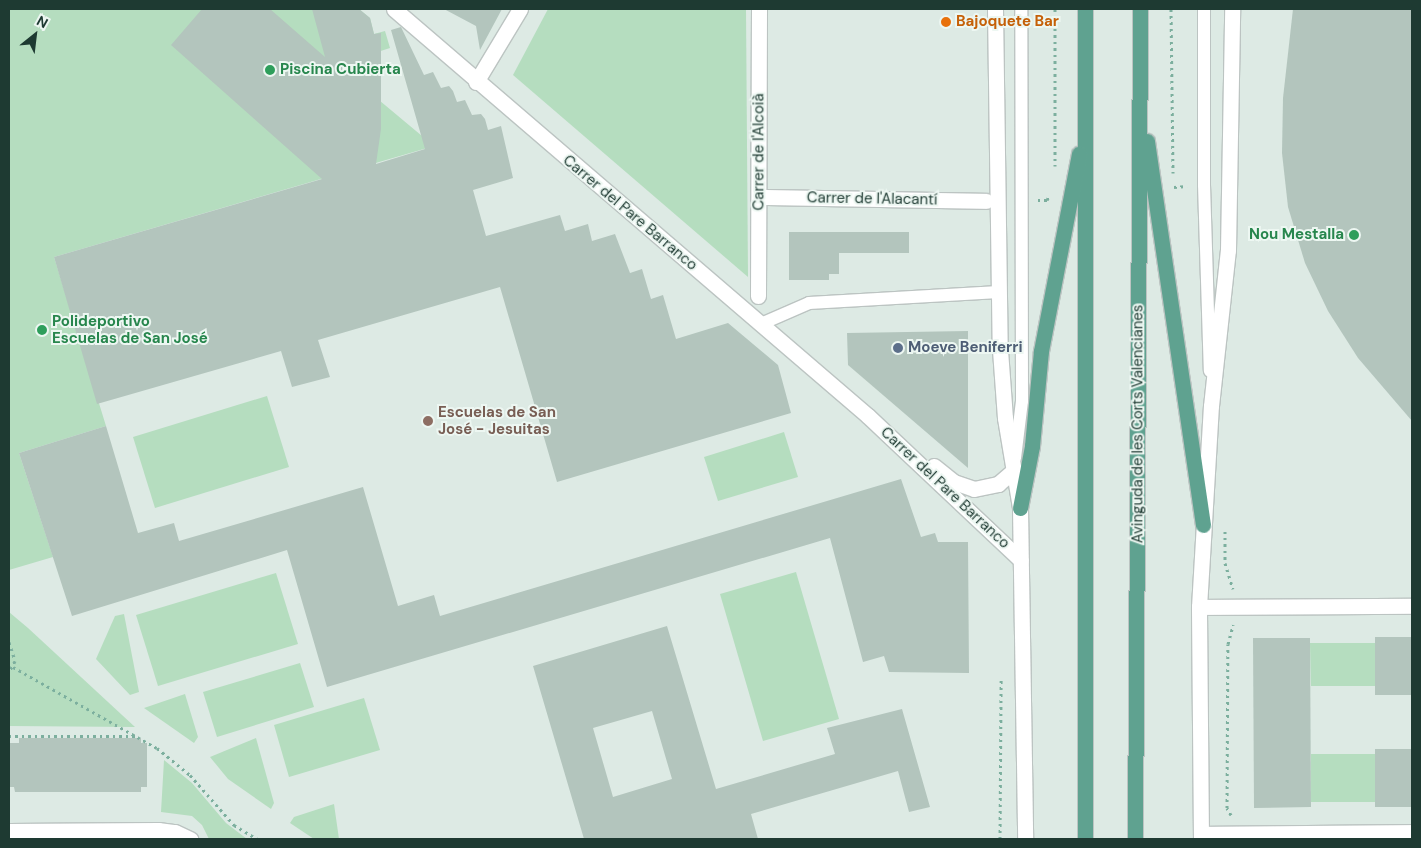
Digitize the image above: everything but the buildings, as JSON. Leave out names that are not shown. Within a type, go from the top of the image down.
[{"type":"main road","points":[[1085,9],[1085,839]]},
{"type":"main road","name":"Avinguda de les Corts Valencianes","points":[[1135,839],[1140,9]]},
{"type":"main road","points":[[1140,90],[1203,525]]},
{"type":"main road","points":[[1020,508],[1032,446],[1041,351],[1085,121]]},
{"type":"street","name":"Carrer del Pare Barranco","points":[[394,9],[476,82],[868,416],[1021,560]]},
{"type":"street","points":[[476,82],[520,9]]},
{"type":"street","name":"Carrer de l'Alcoià","points":[[758,296],[759,9]]},
{"type":"street","points":[[995,9],[999,292],[1005,418],[1020,508],[1025,839]]},
{"type":"street","points":[[1232,9],[1228,250],[1211,406],[1199,607],[1201,836],[1412,832]]},
{"type":"street","name":"Carrer de l'Alacantí","points":[[759,197],[986,201]]},
{"type":"street","name":"Carrer del Pare Barranco","points":[[868,416],[954,482],[974,489],[998,484],[1014,472]]},
{"type":"street","points":[[1199,607],[1412,606]]},
{"type":"street","points":[[9,831],[158,830],[189,838]]},
{"type":"lane","points":[[1014,472],[1022,401],[1022,9]]},
{"type":"lane","points":[[1204,9],[1204,185],[1211,406]]},
{"type":"lane","points":[[761,324],[809,303],[999,292]]},
{"type":"path","points":[[1055,9],[1055,172]]},
{"type":"path","points":[[1171,9],[1174,188],[1196,185]]},
{"type":"path","points":[[1028,200],[1047,200],[1052,187]]},
{"type":"path","points":[[1233,623],[1228,644],[1227,808],[1233,826]]},
{"type":"path","points":[[9,642],[15,654],[13,667],[9,672]]},
{"type":"path","points":[[13,667],[137,736],[190,775],[234,825],[257,839]]},
{"type":"path","points":[[9,736],[137,736]]},
{"type":"green space","name":"Polideportivo Escuelas de San José","points":[[9,9],[359,9],[370,18],[374,34],[385,31],[390,48],[337,65],[434,146],[54,257],[106,426],[19,453],[53,557],[9,570]]},
{"type":"green space","points":[[548,9],[746,9],[748,277],[513,75]]},
{"type":"green space","points":[[267,396],[289,467],[155,508],[133,437]]},
{"type":"green space","points":[[784,432],[798,477],[718,501],[704,457]]},
{"type":"green space","points":[[796,572],[839,719],[763,741],[720,594]]},
{"type":"green space","points":[[276,573],[298,644],[158,686],[136,615]]},
{"type":"green space","points":[[9,612],[28,628],[135,727],[9,726]]},
{"type":"green space","points":[[124,614],[139,692],[130,695],[96,659],[115,616]]},
{"type":"green space","points":[[1310,643],[1375,643],[1375,686],[1311,686]]},
{"type":"green space","points":[[300,663],[314,707],[217,737],[203,692]]},
{"type":"green space","points":[[185,694],[198,737],[194,743],[144,708]]},
{"type":"green space","points":[[364,698],[380,750],[289,777],[274,725]]},
{"type":"green space","points":[[256,738],[274,803],[271,809],[228,779],[210,757]]},
{"type":"green space","points":[[1311,754],[1375,754],[1375,802],[1311,802]]},
{"type":"green space","points":[[164,760],[192,783],[226,823],[247,839],[209,839],[202,825],[192,816],[161,812]]},
{"type":"green space","points":[[334,804],[339,839],[314,839],[290,823],[294,817]]},
{"type":"place","name":"Bajoquete Bar","points":[[946,22]]},
{"type":"place","name":"Piscina Cubierta","points":[[270,70]]},
{"type":"place","name":"Nou Mestalla","points":[[1354,235]]},
{"type":"place","name":"Polideportivo Escuelas de San José","points":[[42,330]]},
{"type":"place","name":"Moeve Beniferri","points":[[898,348]]},
{"type":"place","name":"Escuelas de San José - Jesuitas","points":[[428,421]]}]
